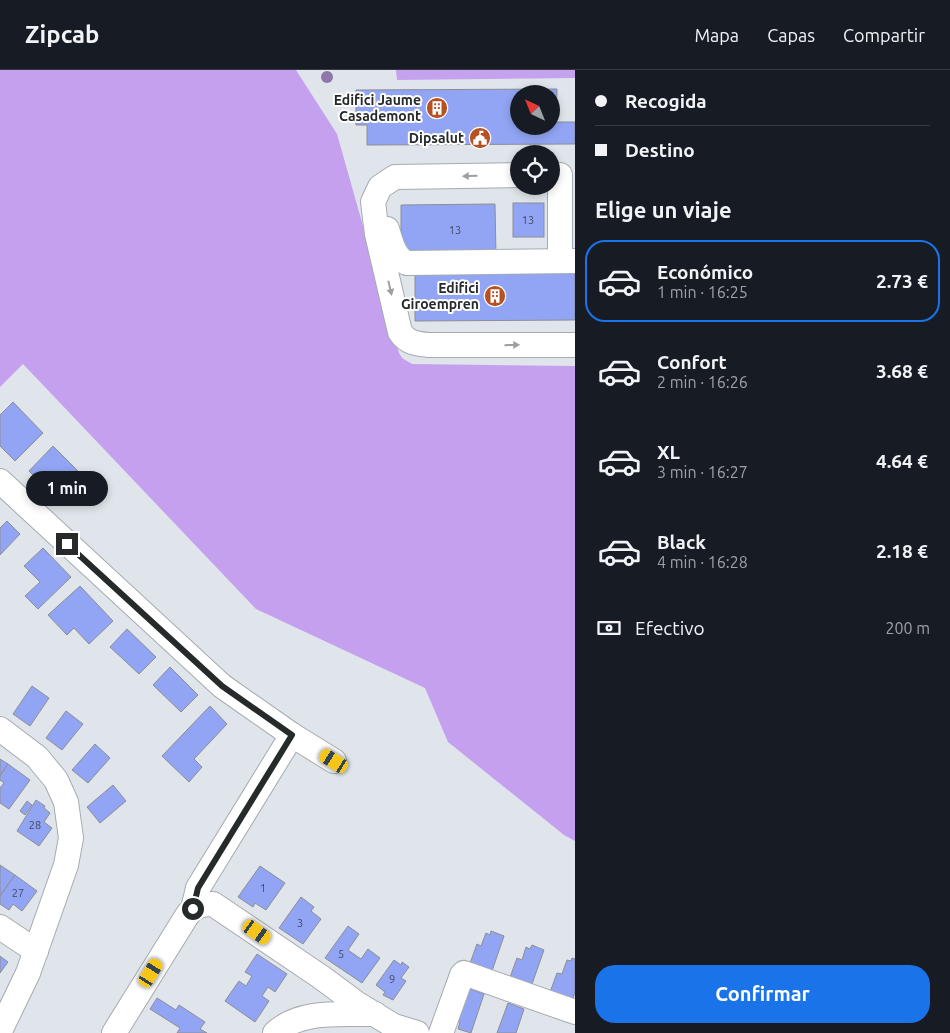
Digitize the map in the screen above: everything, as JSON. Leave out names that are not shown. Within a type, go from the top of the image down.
[{"type":"street","points":[[510,175],[395,177],[380,187],[373,202],[377,234],[400,332],[404,338],[416,344],[429,345],[575,344]]},
{"type":"street","points":[[376,194],[393,249],[401,260],[407,263],[567,256],[562,175]]},
{"type":"street","points":[[0,481],[222,686],[292,735],[334,761]]},
{"type":"street","points":[[0,729],[37,757],[48,768],[66,802],[70,826],[70,848],[66,865],[28,973],[0,1030]]},
{"type":"street","points":[[193,909],[198,888],[292,735]]},
{"type":"street","points":[[114,1033],[188,914],[201,904],[213,904],[224,910],[356,1003],[376,1024]]},
{"type":"street","points":[[0,927],[36,951]]},
{"type":"street","points":[[441,1033],[464,973],[575,1012]]},
{"type":"street","points":[[274,1033],[290,1022],[310,1017],[349,1014],[376,1024],[394,1026],[417,1033]]},
{"type":"shaded area","points":[[0,70],[296,70],[337,134],[402,358],[412,364],[575,366],[575,841],[564,835],[448,742],[425,688],[256,609],[23,364],[0,387]]},
{"type":"shaded area","points":[[396,70],[575,70],[575,78],[397,80]]},
{"type":"building","name":"Edifici Jaume Casademont","points":[[510,89],[510,135],[560,135],[560,122],[575,122],[575,144],[367,145],[367,125],[356,125],[356,90]]},
{"type":"building","points":[[513,203],[544,203],[544,237],[513,237]]},
{"type":"building","points":[[495,204],[496,256],[401,251],[401,205]]},
{"type":"building","name":"Edifici Giroempren","points":[[575,272],[575,320],[415,321],[415,273]]},
{"type":"building","points":[[13,402],[43,433],[15,461],[0,446],[0,415]]},
{"type":"building","points":[[53,446],[80,473],[56,498],[29,471]]},
{"type":"building","points":[[7,521],[20,534],[0,555],[0,528]]},
{"type":"building","points":[[43,548],[71,577],[38,609],[25,596],[40,582],[24,566]]},
{"type":"building","points":[[80,586],[113,621],[89,644],[74,628],[67,635],[48,615]]},
{"type":"building","points":[[127,629],[156,657],[139,674],[110,647]]},
{"type":"building","points":[[170,667],[198,695],[181,712],[153,685]]},
{"type":"building","points":[[32,686],[49,698],[30,726],[13,714]]},
{"type":"building","points":[[210,706],[227,724],[194,759],[202,767],[189,782],[162,756]]},
{"type":"building","points":[[66,711],[83,724],[62,750],[46,738]]},
{"type":"building","points":[[95,744],[110,758],[88,783],[72,770]]},
{"type":"building","points":[[0,759],[8,764],[0,776]]},
{"type":"building","points":[[8,764],[30,780],[9,809],[0,803],[0,788],[4,783],[0,780],[0,776]]},
{"type":"building","points":[[113,785],[126,801],[100,823],[87,807]]},
{"type":"building","points":[[36,800],[45,806],[44,808],[50,813],[44,822],[52,828],[39,846],[17,831]]},
{"type":"building","points":[[27,801],[32,805],[25,815],[20,811]]},
{"type":"building","points":[[0,865],[15,875],[0,896]]},
{"type":"building","points":[[260,866],[285,883],[266,910],[255,903],[253,907],[238,897]]},
{"type":"building","points":[[15,875],[37,891],[22,911],[13,904],[9,910],[0,904],[0,896]]},
{"type":"building","points":[[301,897],[314,907],[311,911],[321,919],[303,944],[279,928]]},
{"type":"building","points":[[348,926],[359,934],[348,950],[361,959],[368,949],[380,958],[362,983],[325,958]]},
{"type":"building","points":[[491,931],[504,936],[492,971],[469,966],[477,944],[481,946],[486,933],[490,935]]},
{"type":"building","points":[[532,945],[544,950],[532,984],[509,980],[517,958],[522,960],[526,947],[530,949]]},
{"type":"building","points":[[257,954],[287,974],[275,992],[268,987],[262,996],[269,1001],[255,1022],[225,1001],[239,981],[246,986],[252,976],[245,972]]},
{"type":"building","points":[[0,956],[8,962],[0,973]]},
{"type":"building","points":[[572,958],[575,959],[575,992],[573,999],[549,995],[557,973],[562,974],[567,960],[571,961]]},
{"type":"building","points":[[394,960],[401,965],[402,962],[409,967],[401,978],[406,981],[393,1000],[383,995],[385,992],[376,985]]},
{"type":"building","points":[[468,988],[484,994],[471,1033],[458,1029],[460,1022],[456,1021]]},
{"type":"building","points":[[157,998],[176,1010],[179,1005],[205,1022],[200,1029],[207,1033],[177,1033],[180,1028],[150,1009]]},
{"type":"building","points":[[508,1003],[524,1009],[516,1033],[497,1033]]},
{"type":"place","name":"Edifici Jaume Casademont","points":[[437,108]]},
{"type":"place","name":"Dipsalut","points":[[480,138]]},
{"type":"place","name":"Edifici Giroempren","points":[[495,296]]},
{"type":"route","points":[[67,544],[222,686],[292,735],[198,888],[193,909]]}]
